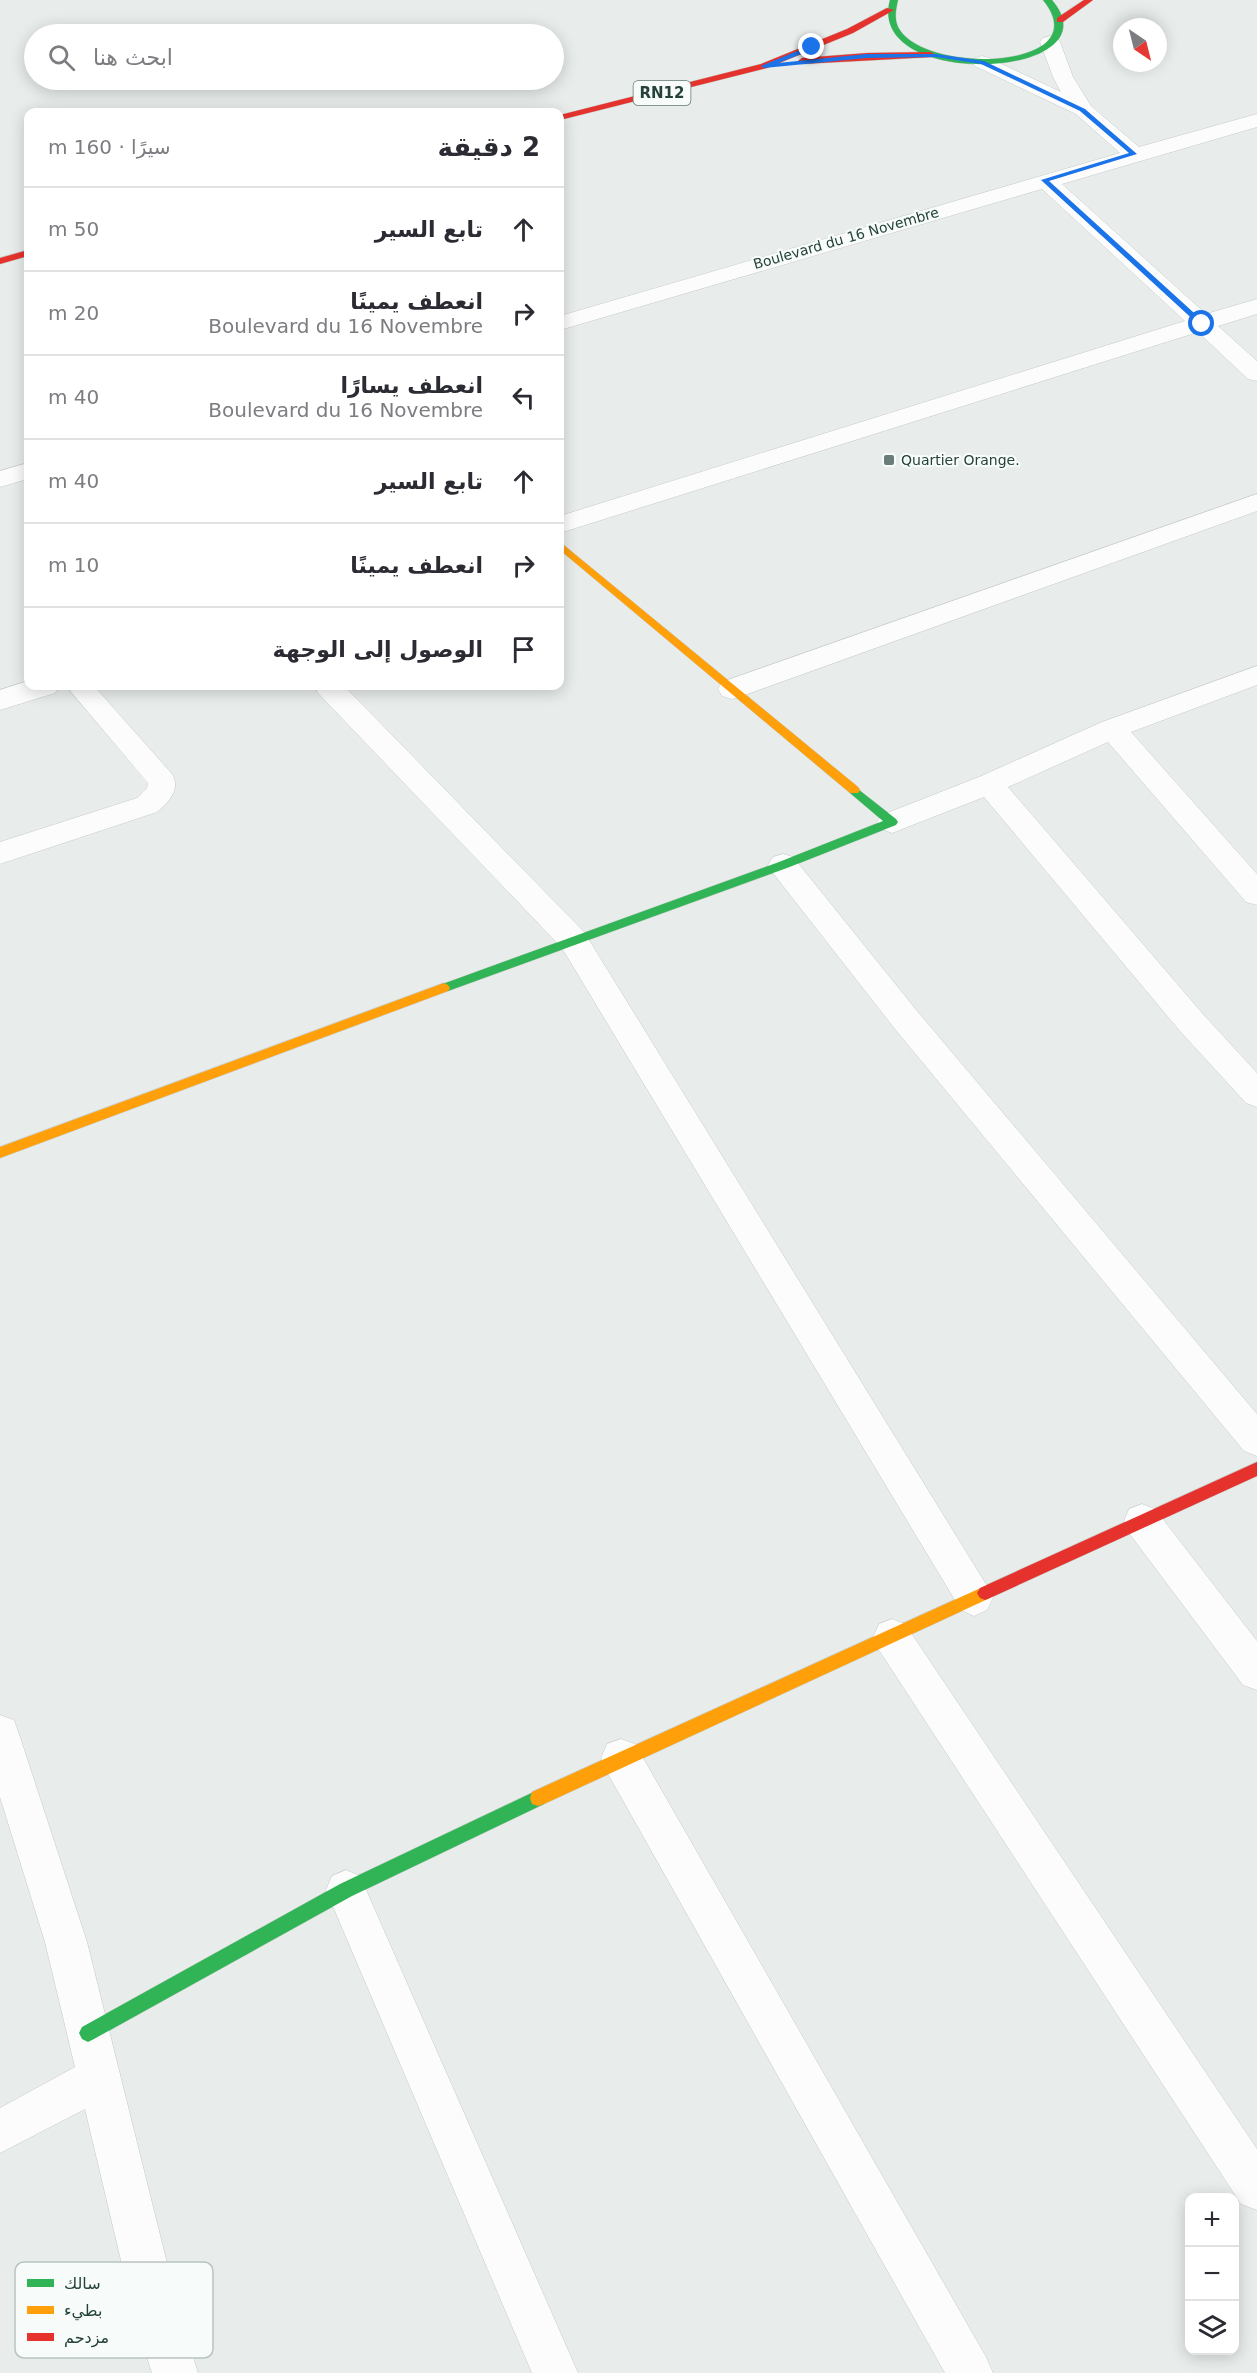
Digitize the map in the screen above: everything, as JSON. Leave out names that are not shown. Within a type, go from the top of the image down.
[{"type":"street","points":[[1047,0],[1053,5],[1060,20],[1057,34],[1050,42],[1063,77],[1083,110]]},
{"type":"street","points":[[1060,20],[1089,0]]},
{"type":"street","name":"RN12","points":[[892,5],[889,13],[892,27],[904,40],[936,56]]},
{"type":"street","name":"RN12","points":[[564,117],[764,66],[850,31],[892,5]]},
{"type":"street","name":"RN12","points":[[764,66],[867,56],[936,56],[982,62],[1027,56],[1050,42]]},
{"type":"street","points":[[982,62],[1083,110],[1134,154]]},
{"type":"street","name":"Boulevard du 16 Novembre","points":[[564,322],[1257,120]]},
{"type":"street","points":[[1045,180],[1257,374]]},
{"type":"street","points":[[0,261],[24,254]]},
{"type":"street","points":[[564,524],[1257,306]]},
{"type":"street","points":[[0,479],[24,472]]},
{"type":"street","points":[[732,689],[1257,502]]},
{"type":"street","points":[[564,548],[892,822]]},
{"type":"street","points":[[0,1153],[573,940],[783,865],[989,784],[1112,729],[1257,675]]},
{"type":"street","points":[[0,700],[32,690]]},
{"type":"street","points":[[0,853],[147,805],[159,795],[162,781],[82,690]]},
{"type":"street","points":[[332,690],[573,940],[974,1598]]},
{"type":"street","points":[[1112,729],[1257,894]]},
{"type":"street","points":[[989,784],[1191,1022],[1257,1094]]},
{"type":"street","points":[[783,865],[906,1020],[1257,1440]]},
{"type":"street","points":[[88,2033],[346,1890],[621,1758],[1257,1469]]},
{"type":"street","points":[[1142,1521],[1257,1672]]},
{"type":"street","points":[[891,1636],[1257,2188]]},
{"type":"street","points":[[0,1734],[66,1942],[144,2262]]},
{"type":"street","points":[[621,1758],[970,2373]]},
{"type":"street","points":[[346,1890],[555,2373]]},
{"type":"street","points":[[0,2131],[99,2078]]},
{"type":"street","points":[[170,2358],[174,2373]]},
{"type":"traffic: fast","points":[[894,0],[892,22],[903,39],[917,47],[950,58],[992,62],[1031,55],[1047,46],[1059,29],[1056,11],[1047,0]]},
{"type":"traffic: fast","points":[[444,988],[783,865],[892,822],[854,790]]},
{"type":"traffic: fast","points":[[88,2033],[346,1890],[538,1798]]},
{"type":"traffic: slow","points":[[564,548],[854,790]]},
{"type":"traffic: slow","points":[[0,1153],[444,988]]},
{"type":"traffic: slow","points":[[538,1798],[985,1593]]},
{"type":"traffic: jam","points":[[1060,20],[1089,0]]},
{"type":"traffic: jam","points":[[564,117],[764,66],[850,31],[890,10]]},
{"type":"traffic: jam","points":[[802,61],[867,56],[930,55]]},
{"type":"traffic: jam","points":[[0,261],[24,254]]},
{"type":"traffic: jam","points":[[985,1593],[1257,1469]]},
{"type":"place","name":"Quartier Orange.","points":[[889,460]]},
{"type":"route","points":[[812,47],[764,66],[867,56],[936,56],[982,62],[1083,110],[1134,154],[1045,180],[1202,324]]}]
